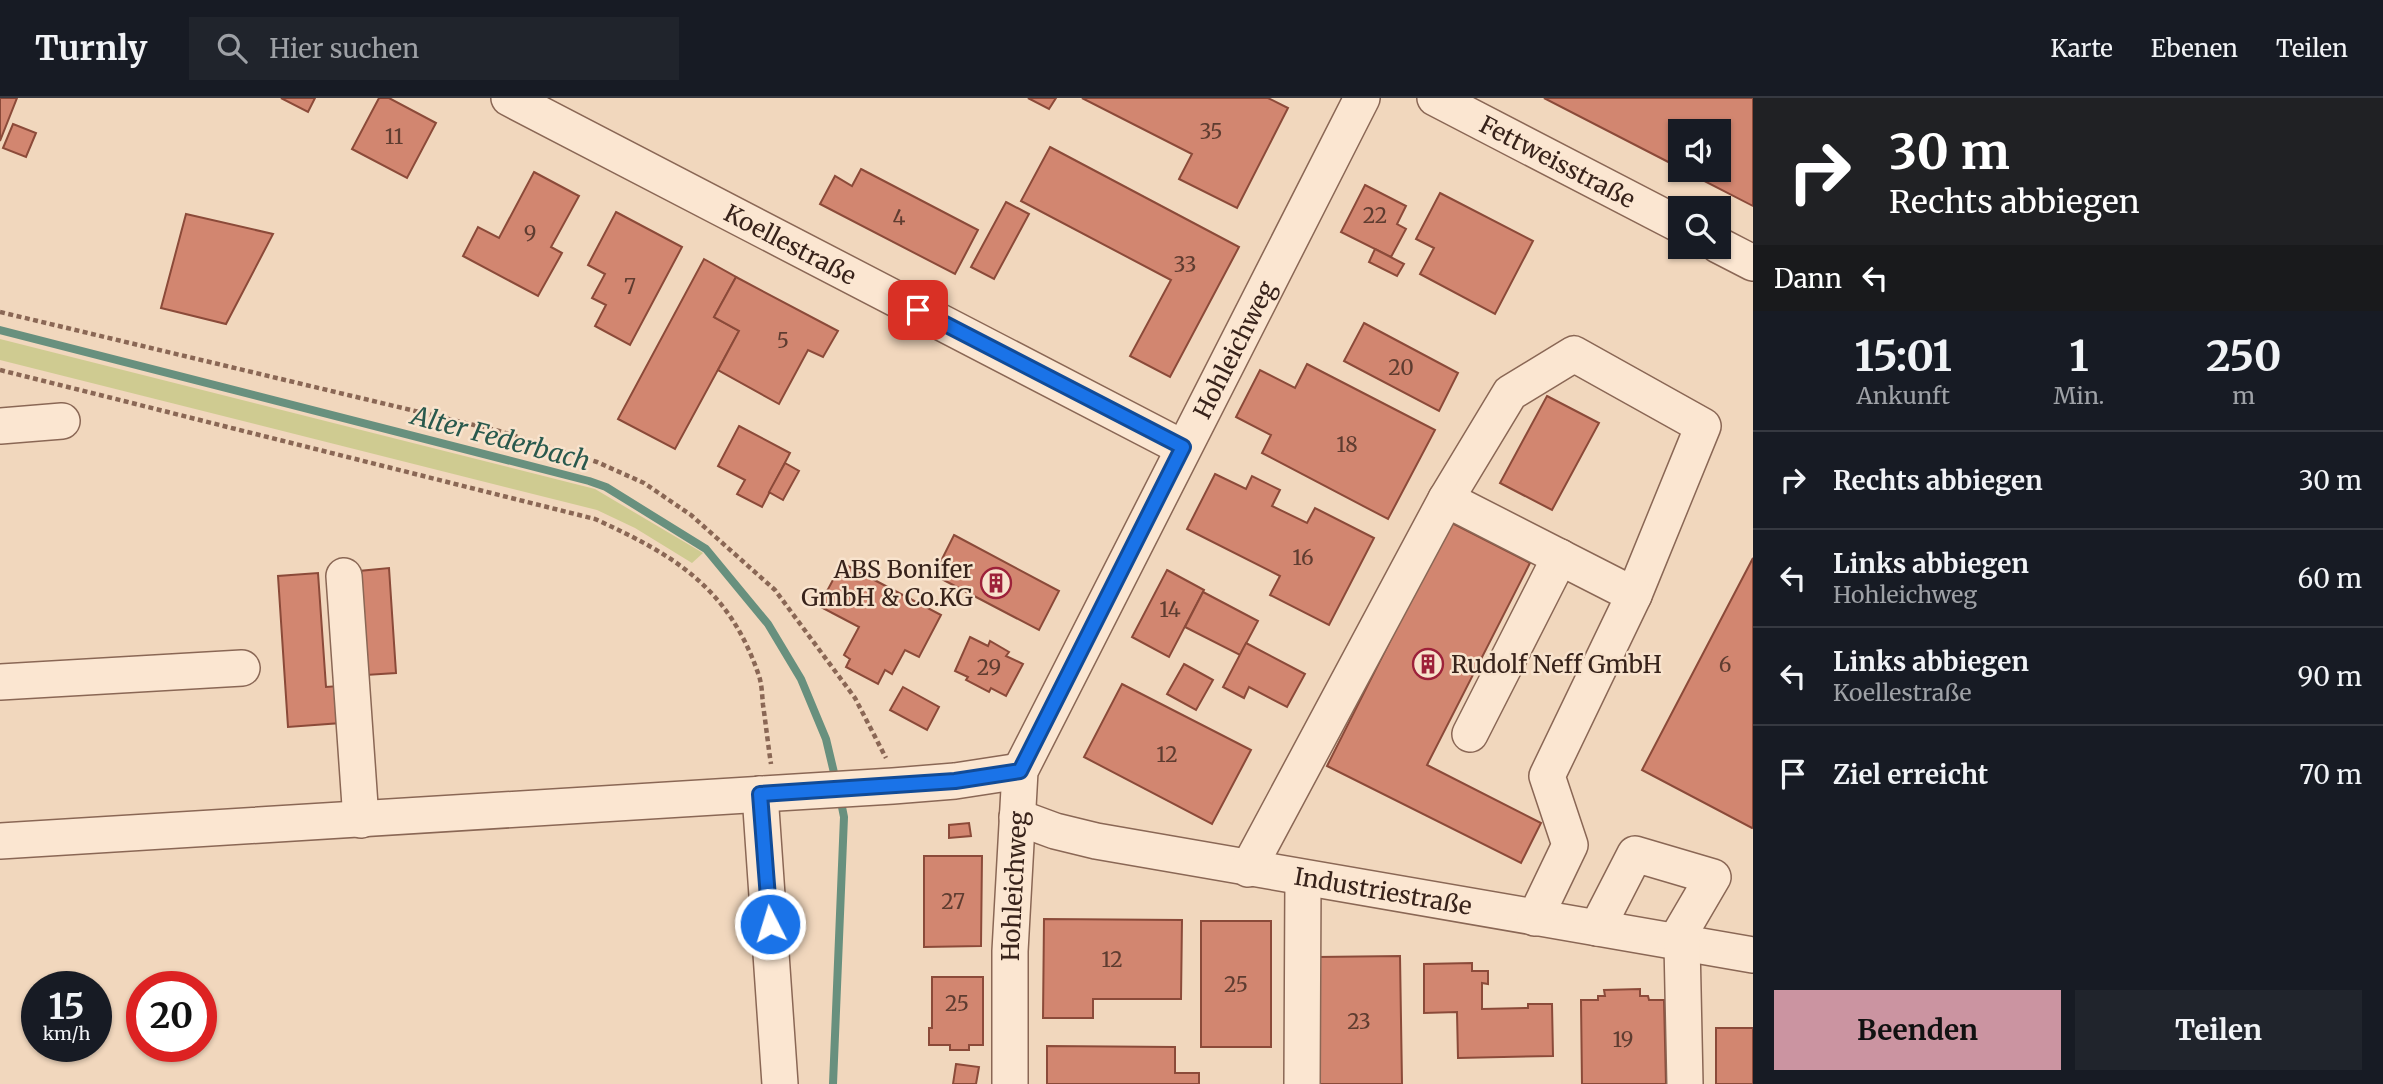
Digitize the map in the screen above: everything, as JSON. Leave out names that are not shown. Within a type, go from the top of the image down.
[{"type":"street","name":"Koellestraße","points":[[509,98],[1183,447]]},
{"type":"street","name":"Hohleichweg","points":[[1010,1084],[1010,951],[1020,771],[1362,98]]},
{"type":"street","name":"Fettweisstraße","points":[[1435,98],[1479,108],[1668,218]]},
{"type":"street","points":[[1731,252],[1753,263]]},
{"type":"street","points":[[1248,869],[1446,499],[1510,393],[1574,354],[1703,426],[1634,595],[1547,776],[1570,845],[1535,918]]},
{"type":"street","points":[[0,426],[62,421]]},
{"type":"street","points":[[1446,499],[1634,595]]},
{"type":"street","points":[[1470,734],[1560,557]]},
{"type":"street","points":[[344,576],[361,820]]},
{"type":"street","points":[[0,682],[242,668]]},
{"type":"street","points":[[0,841],[887,786],[955,781],[1020,771]]},
{"type":"street","points":[[776,793],[780,1084]]},
{"type":"street","name":"Industriestraße","points":[[1017,817],[1055,831],[1096,841],[1753,955]]},
{"type":"street","points":[[1597,928],[1636,854],[1713,877],[1678,943],[1685,1084]]},
{"type":"street","points":[[1302,1084],[1303,878]]},
{"type":"path","points":[[0,313],[499,431],[597,462],[644,483],[691,515],[775,590],[855,698],[888,762],[887,786]]},
{"type":"path","points":[[0,370],[595,519],[631,535],[694,574],[714,593],[733,621],[759,675],[776,793]]},
{"type":"shaded area","points":[[0,339],[595,489],[703,553],[692,563],[635,528],[597,510],[0,360]]},
{"type":"building","points":[[0,98],[17,98],[0,141]]},
{"type":"building","points":[[281,98],[315,98],[308,112]]},
{"type":"building","points":[[379,98],[389,98],[436,123],[407,178],[352,149]]},
{"type":"building","points":[[1028,98],[1056,98],[1049,109]]},
{"type":"building","points":[[1082,98],[1268,98],[1288,108],[1237,208],[1179,179],[1192,154]]},
{"type":"building","points":[[1544,98],[1753,98],[1753,206],[1706,182],[1731,182],[1731,119],[1668,119],[1668,162]]},
{"type":"building","points":[[13,124],[36,133],[26,157],[3,148]]},
{"type":"building","points":[[1050,147],[1239,247],[1170,377],[1130,356],[1171,280],[1021,201]]},
{"type":"building","points":[[861,169],[978,230],[955,274],[820,204],[835,176],[852,186]]},
{"type":"building","points":[[534,172],[579,196],[551,247],[562,253],[538,296],[463,256],[478,227],[499,238]]},
{"type":"building","points":[[1365,185],[1406,206],[1397,224],[1406,229],[1391,257],[1341,232]]},
{"type":"building","points":[[1440,193],[1533,241],[1495,314],[1420,274],[1434,248],[1416,239]]},
{"type":"building","points":[[1006,202],[1029,214],[994,279],[971,267]]},
{"type":"building","points":[[616,212],[682,247],[630,345],[595,326],[606,305],[592,298],[605,274],[588,265]]},
{"type":"building","points":[[186,214],[273,234],[226,324],[161,308]]},
{"type":"building","points":[[1375,249],[1404,264],[1397,276],[1369,262]]},
{"type":"building","points":[[704,259],[736,277],[714,317],[739,331],[675,449],[618,419]]},
{"type":"building","points":[[736,277],[838,331],[823,357],[808,350],[779,404],[718,370],[739,331],[714,317]]},
{"type":"building","points":[[1364,323],[1458,373],[1439,411],[1344,361]]},
{"type":"building","points":[[1307,364],[1435,430],[1388,519],[1262,453],[1271,435],[1236,417],[1260,370],[1295,388]]},
{"type":"building","points":[[1547,396],[1599,423],[1552,510],[1500,483]]},
{"type":"building","points":[[739,426],[790,453],[762,507],[737,494],[745,480],[718,466]]},
{"type":"building","points":[[785,463],[799,471],[783,500],[769,492]]},
{"type":"building","points":[[1215,474],[1246,489],[1252,476],[1280,490],[1272,506],[1307,523],[1315,508],[1374,538],[1329,625],[1270,595],[1280,576],[1187,529]]},
{"type":"building","name":"Rudolf Neff GmbH","points":[[1450,522],[1530,563],[1427,765],[1541,823],[1521,863],[1327,766]]},
{"type":"building","name":"ABS Bonifer GmbH & Co.KG","points":[[954,535],[1059,591],[1039,630],[934,575]]},
{"type":"building","points":[[1753,558],[1753,827],[1752,828],[1642,770]]},
{"type":"building","points":[[842,563],[941,615],[919,657],[905,650],[892,674],[885,670],[878,684],[846,667],[850,659],[844,655],[859,627],[819,606]]},
{"type":"building","points":[[389,568],[396,673],[366,675],[359,571]]},
{"type":"building","points":[[1167,570],[1204,590],[1169,657],[1132,637]]},
{"type":"building","points":[[318,573],[326,687],[339,686],[341,723],[288,727],[278,576]]},
{"type":"building","points":[[1203,592],[1258,621],[1240,655],[1185,627]]},
{"type":"building","points":[[970,637],[988,646],[990,641],[1009,652],[1006,656],[1023,664],[1006,696],[991,688],[989,692],[955,671]]},
{"type":"building","points":[[1246,643],[1305,674],[1287,707],[1249,687],[1244,698],[1223,687]]},
{"type":"building","points":[[1184,664],[1213,680],[1196,710],[1167,694]]},
{"type":"building","points":[[1122,684],[1251,750],[1212,824],[1084,757]]},
{"type":"building","points":[[903,687],[939,707],[927,730],[890,710]]},
{"type":"building","points":[[969,823],[971,836],[949,838],[949,825]]},
{"type":"building","points":[[924,856],[982,856],[981,946],[924,947]]},
{"type":"building","points":[[1044,919],[1182,920],[1181,999],[1093,999],[1093,1018],[1043,1018]]},
{"type":"building","points":[[1201,921],[1271,921],[1271,1047],[1201,1047]]},
{"type":"building","points":[[1400,956],[1402,1084],[1318,1084],[1317,957]]},
{"type":"building","points":[[1472,963],[1472,971],[1488,971],[1488,984],[1482,983],[1482,1009],[1528,1008],[1528,1004],[1552,1004],[1553,1056],[1458,1058],[1457,1012],[1424,1013],[1424,964]]},
{"type":"building","points":[[932,977],[983,977],[983,1045],[969,1045],[969,1050],[950,1050],[950,1045],[929,1045],[929,1028],[932,1028]]},
{"type":"building","points":[[1640,989],[1640,996],[1648,996],[1649,1000],[1664,1000],[1666,1084],[1582,1084],[1581,1000],[1598,1000],[1598,996],[1605,996],[1604,990]]},
{"type":"building","points":[[1716,1028],[1753,1028],[1753,1084],[1716,1084]]},
{"type":"building","points":[[1047,1046],[1175,1047],[1175,1073],[1199,1073],[1199,1084],[1047,1084]]},
{"type":"building","points":[[956,1064],[979,1067],[976,1084],[953,1084]]},
{"type":"waterway","name":"Alter Federbach","points":[[0,330],[606,487],[706,549],[768,624],[801,679],[826,739],[836,781]]},
{"type":"waterway","name":"Alter Federbach","points":[[833,1084],[844,817],[840,797]]},
{"type":"place","name":"ABS Bonifer GmbH & Co.KG","points":[[996,583]]},
{"type":"place","name":"Rudolf Neff GmbH","points":[[1428,664]]},
{"type":"route","points":[[770,924],[760,794],[955,781],[1020,771],[1183,447],[918,310]]}]
